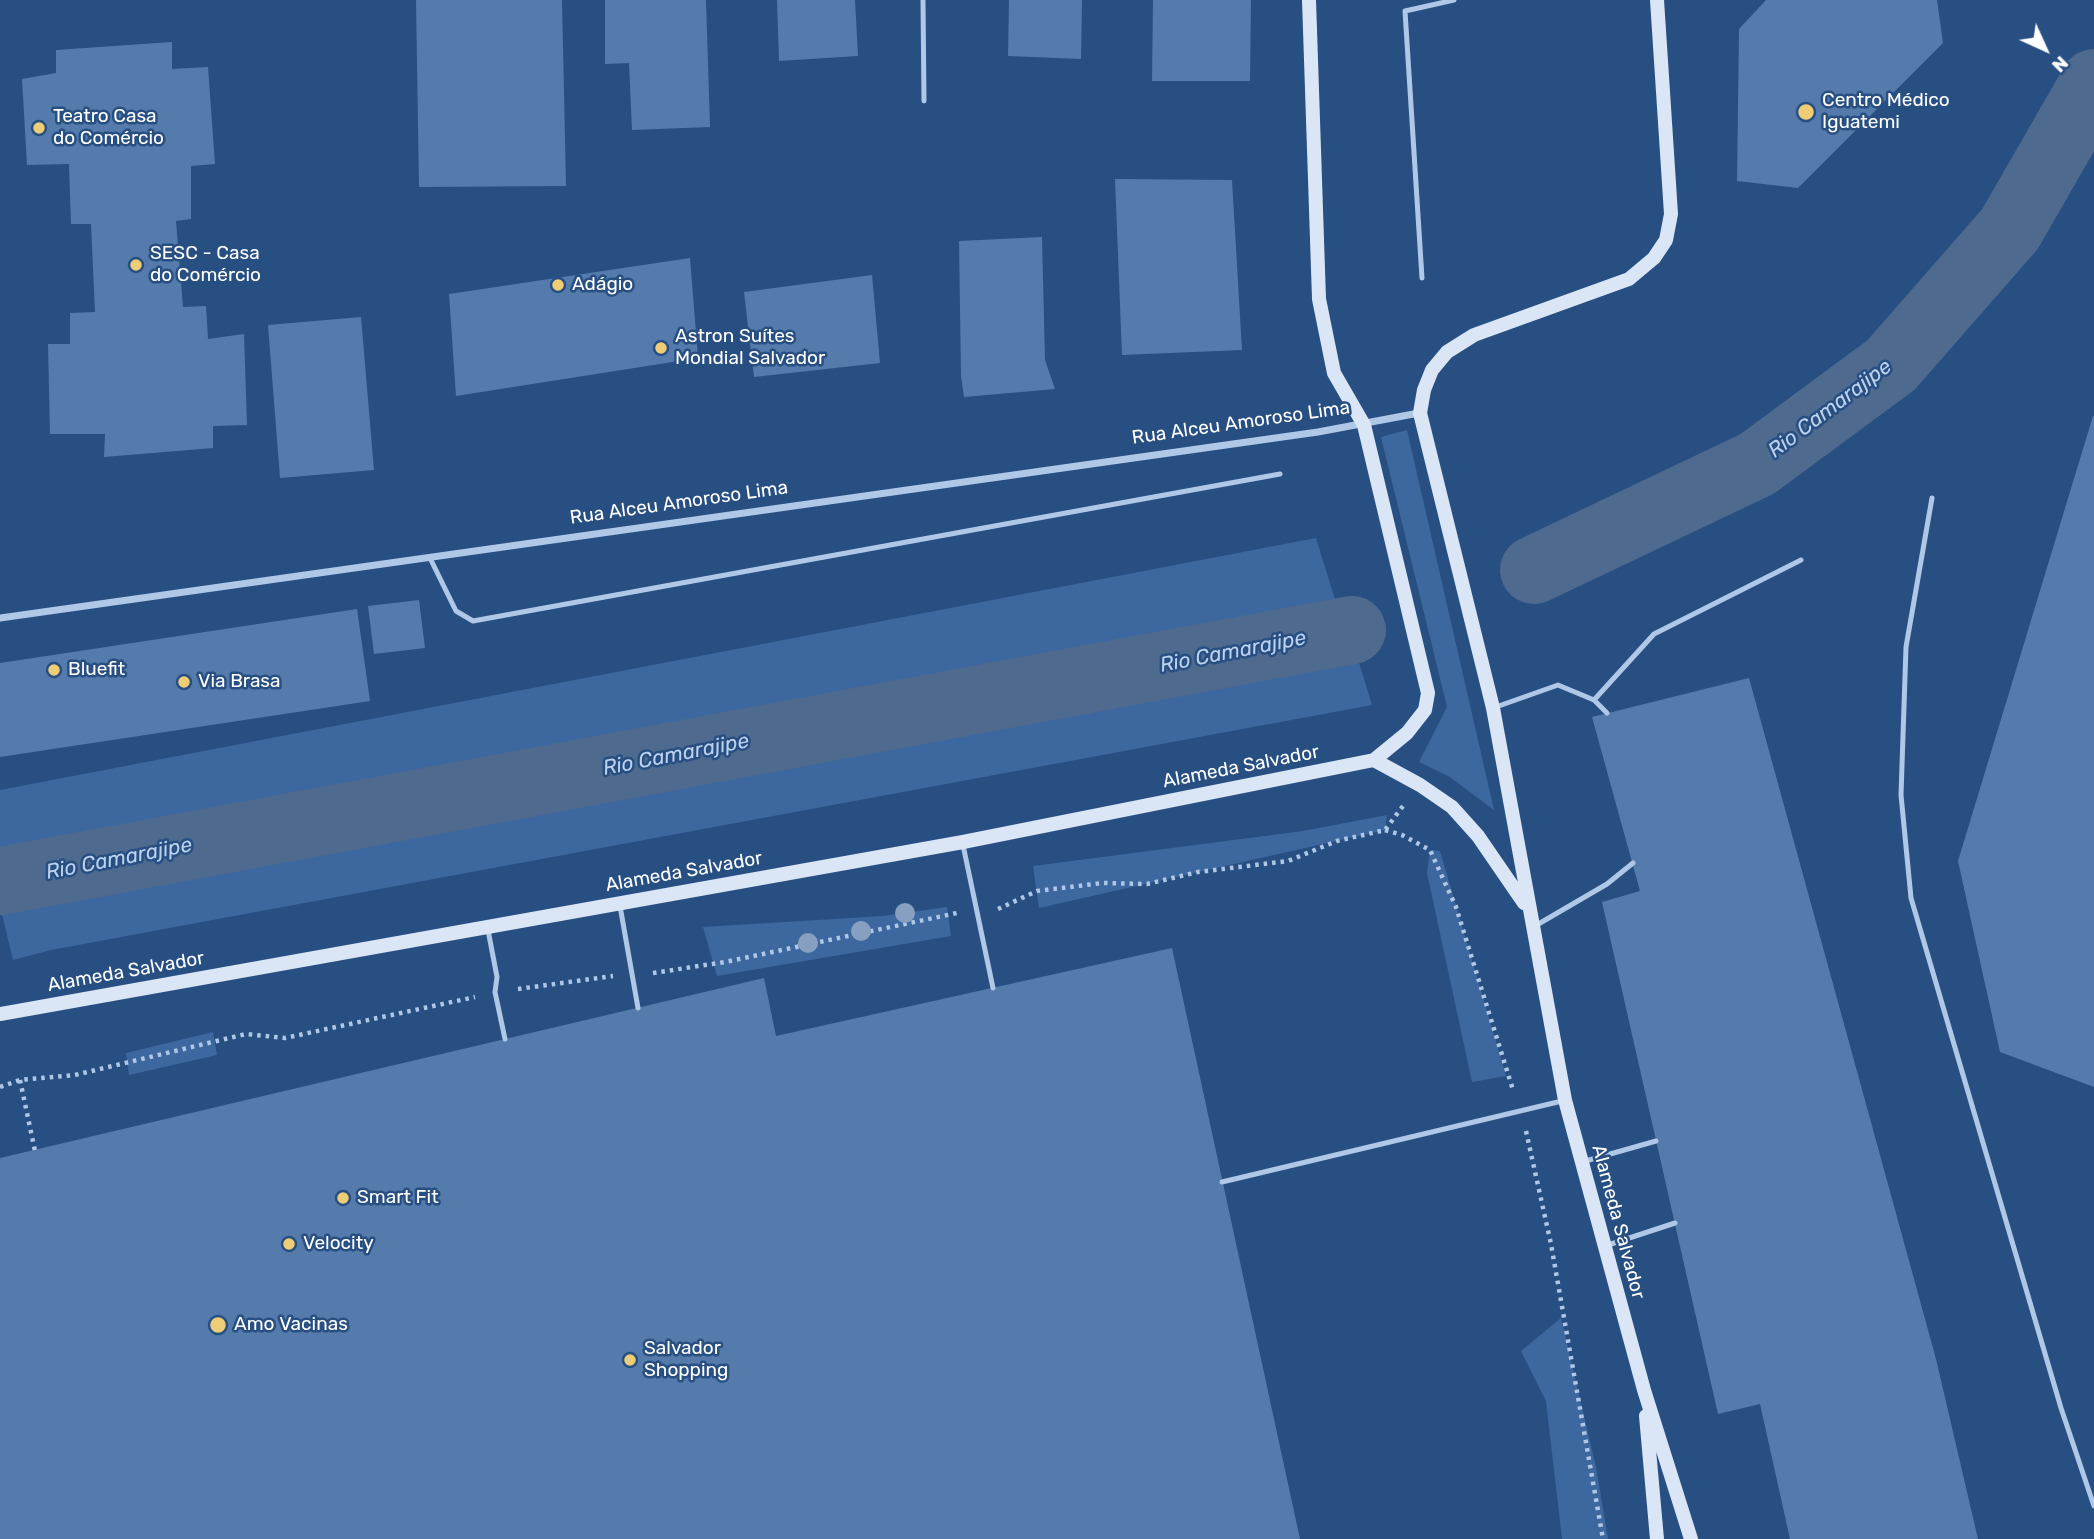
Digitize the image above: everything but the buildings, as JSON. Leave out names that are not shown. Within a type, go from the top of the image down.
[{"type":"street","name":"Rua Alceu Amoroso Lima","points":[[1309,0],[1319,299],[1334,373],[1364,425]]},
{"type":"street","points":[[1420,413],[1424,390],[1432,370],[1447,352],[1474,335],[1629,279],[1654,258],[1666,240],[1671,215],[1657,0]]},
{"type":"street","name":"Rua Alceu Amoroso Lima","points":[[0,618],[1364,425],[1420,413]]},
{"type":"street","name":"Alameda Salvador","points":[[1420,413],[1492,703],[1565,1100],[1644,1390],[1691,1539]]},
{"type":"street","name":"Alameda Salvador","points":[[0,1014],[963,842],[1374,760],[1407,733],[1425,710],[1428,693],[1364,425]]},
{"type":"street","name":"Alameda Salvador","points":[[1374,760],[1420,785],[1452,807],[1478,836],[1529,911]]},
{"type":"street","points":[[1644,1390],[1657,1539]]},
{"type":"lane","points":[[923,0],[924,101]]},
{"type":"lane","points":[[1422,278],[1405,11],[1454,0]]},
{"type":"lane","points":[[430,558],[456,611],[473,621],[1280,474]]},
{"type":"lane","points":[[1932,498],[1906,647],[1901,795],[1911,898],[2062,1408],[2094,1506]]},
{"type":"lane","points":[[1594,700],[1654,634],[1801,560]]},
{"type":"lane","points":[[1492,703],[1558,685],[1594,700],[1607,713]]},
{"type":"lane","points":[[963,842],[993,988]]},
{"type":"lane","points":[[1532,928],[1608,884],[1633,863]]},
{"type":"lane","points":[[619,903],[638,1008]]},
{"type":"lane","points":[[488,927],[497,977],[495,992],[505,1039]]},
{"type":"lane","points":[[1222,1182],[1565,1100]]},
{"type":"lane","points":[[1582,1162],[1656,1141]]},
{"type":"lane","points":[[1605,1246],[1675,1223]]},
{"type":"path","points":[[1385,830],[1420,785]]},
{"type":"path","points":[[0,1087],[20,1080],[75,1075],[246,1034],[285,1038],[495,992],[725,962],[960,913],[979,917],[1037,891],[1102,883],[1147,884],[1198,872],[1246,869],[1288,861],[1337,841],[1385,830],[1402,835],[1430,850],[1456,907],[1521,1111],[1551,1244],[1603,1539]]},
{"type":"path","points":[[20,1080],[35,1151]]},
{"type":"shaded area","points":[[1407,430],[1494,810],[1450,777],[1419,762],[1447,707],[1381,437]]},
{"type":"shaded area","points":[[1316,538],[1338,609],[0,854],[0,790]]},
{"type":"shaded area","points":[[1356,653],[1372,705],[51,950],[13,960],[0,906]]},
{"type":"shaded area","points":[[1387,815],[1385,830],[1039,908],[1033,866],[1303,831]]},
{"type":"shaded area","points":[[1430,850],[1440,851],[1506,1076],[1472,1082],[1427,873]]},
{"type":"shaded area","points":[[947,907],[951,936],[717,976],[703,927],[883,916]]},
{"type":"shaded area","points":[[213,1032],[217,1055],[129,1075],[126,1053]]},
{"type":"shaded area","points":[[1561,1318],[1596,1467],[1608,1539],[1562,1539],[1546,1401],[1521,1351]]},
{"type":"waterway","name":"Rio Camarajipe","points":[[1534,570],[1757,464],[1891,365],[2010,229],[2094,83]]},
{"type":"waterway","name":"Rio Camarajipe","points":[[0,881],[1352,630]]},
{"type":"place","name":"Centro Médico Iguatemi","points":[[1806,112]]},
{"type":"place","name":"Teatro Casa do Comércio","points":[[39,128]]},
{"type":"place","name":"SESC - Casa do Comércio","points":[[136,265]]},
{"type":"place","name":"Adágio","points":[[558,285]]},
{"type":"place","name":"Astron Suítes Mondial Salvador","points":[[661,348]]},
{"type":"place","name":"Bluefit","points":[[54,670]]},
{"type":"place","name":"Via Brasa","points":[[184,682]]},
{"type":"place","name":"Smart Fit","points":[[343,1198]]},
{"type":"place","name":"Velocity","points":[[289,1244]]},
{"type":"place","name":"Amo Vacinas","points":[[218,1325]]},
{"type":"place","name":"Salvador Shopping","points":[[630,1360]]}]
